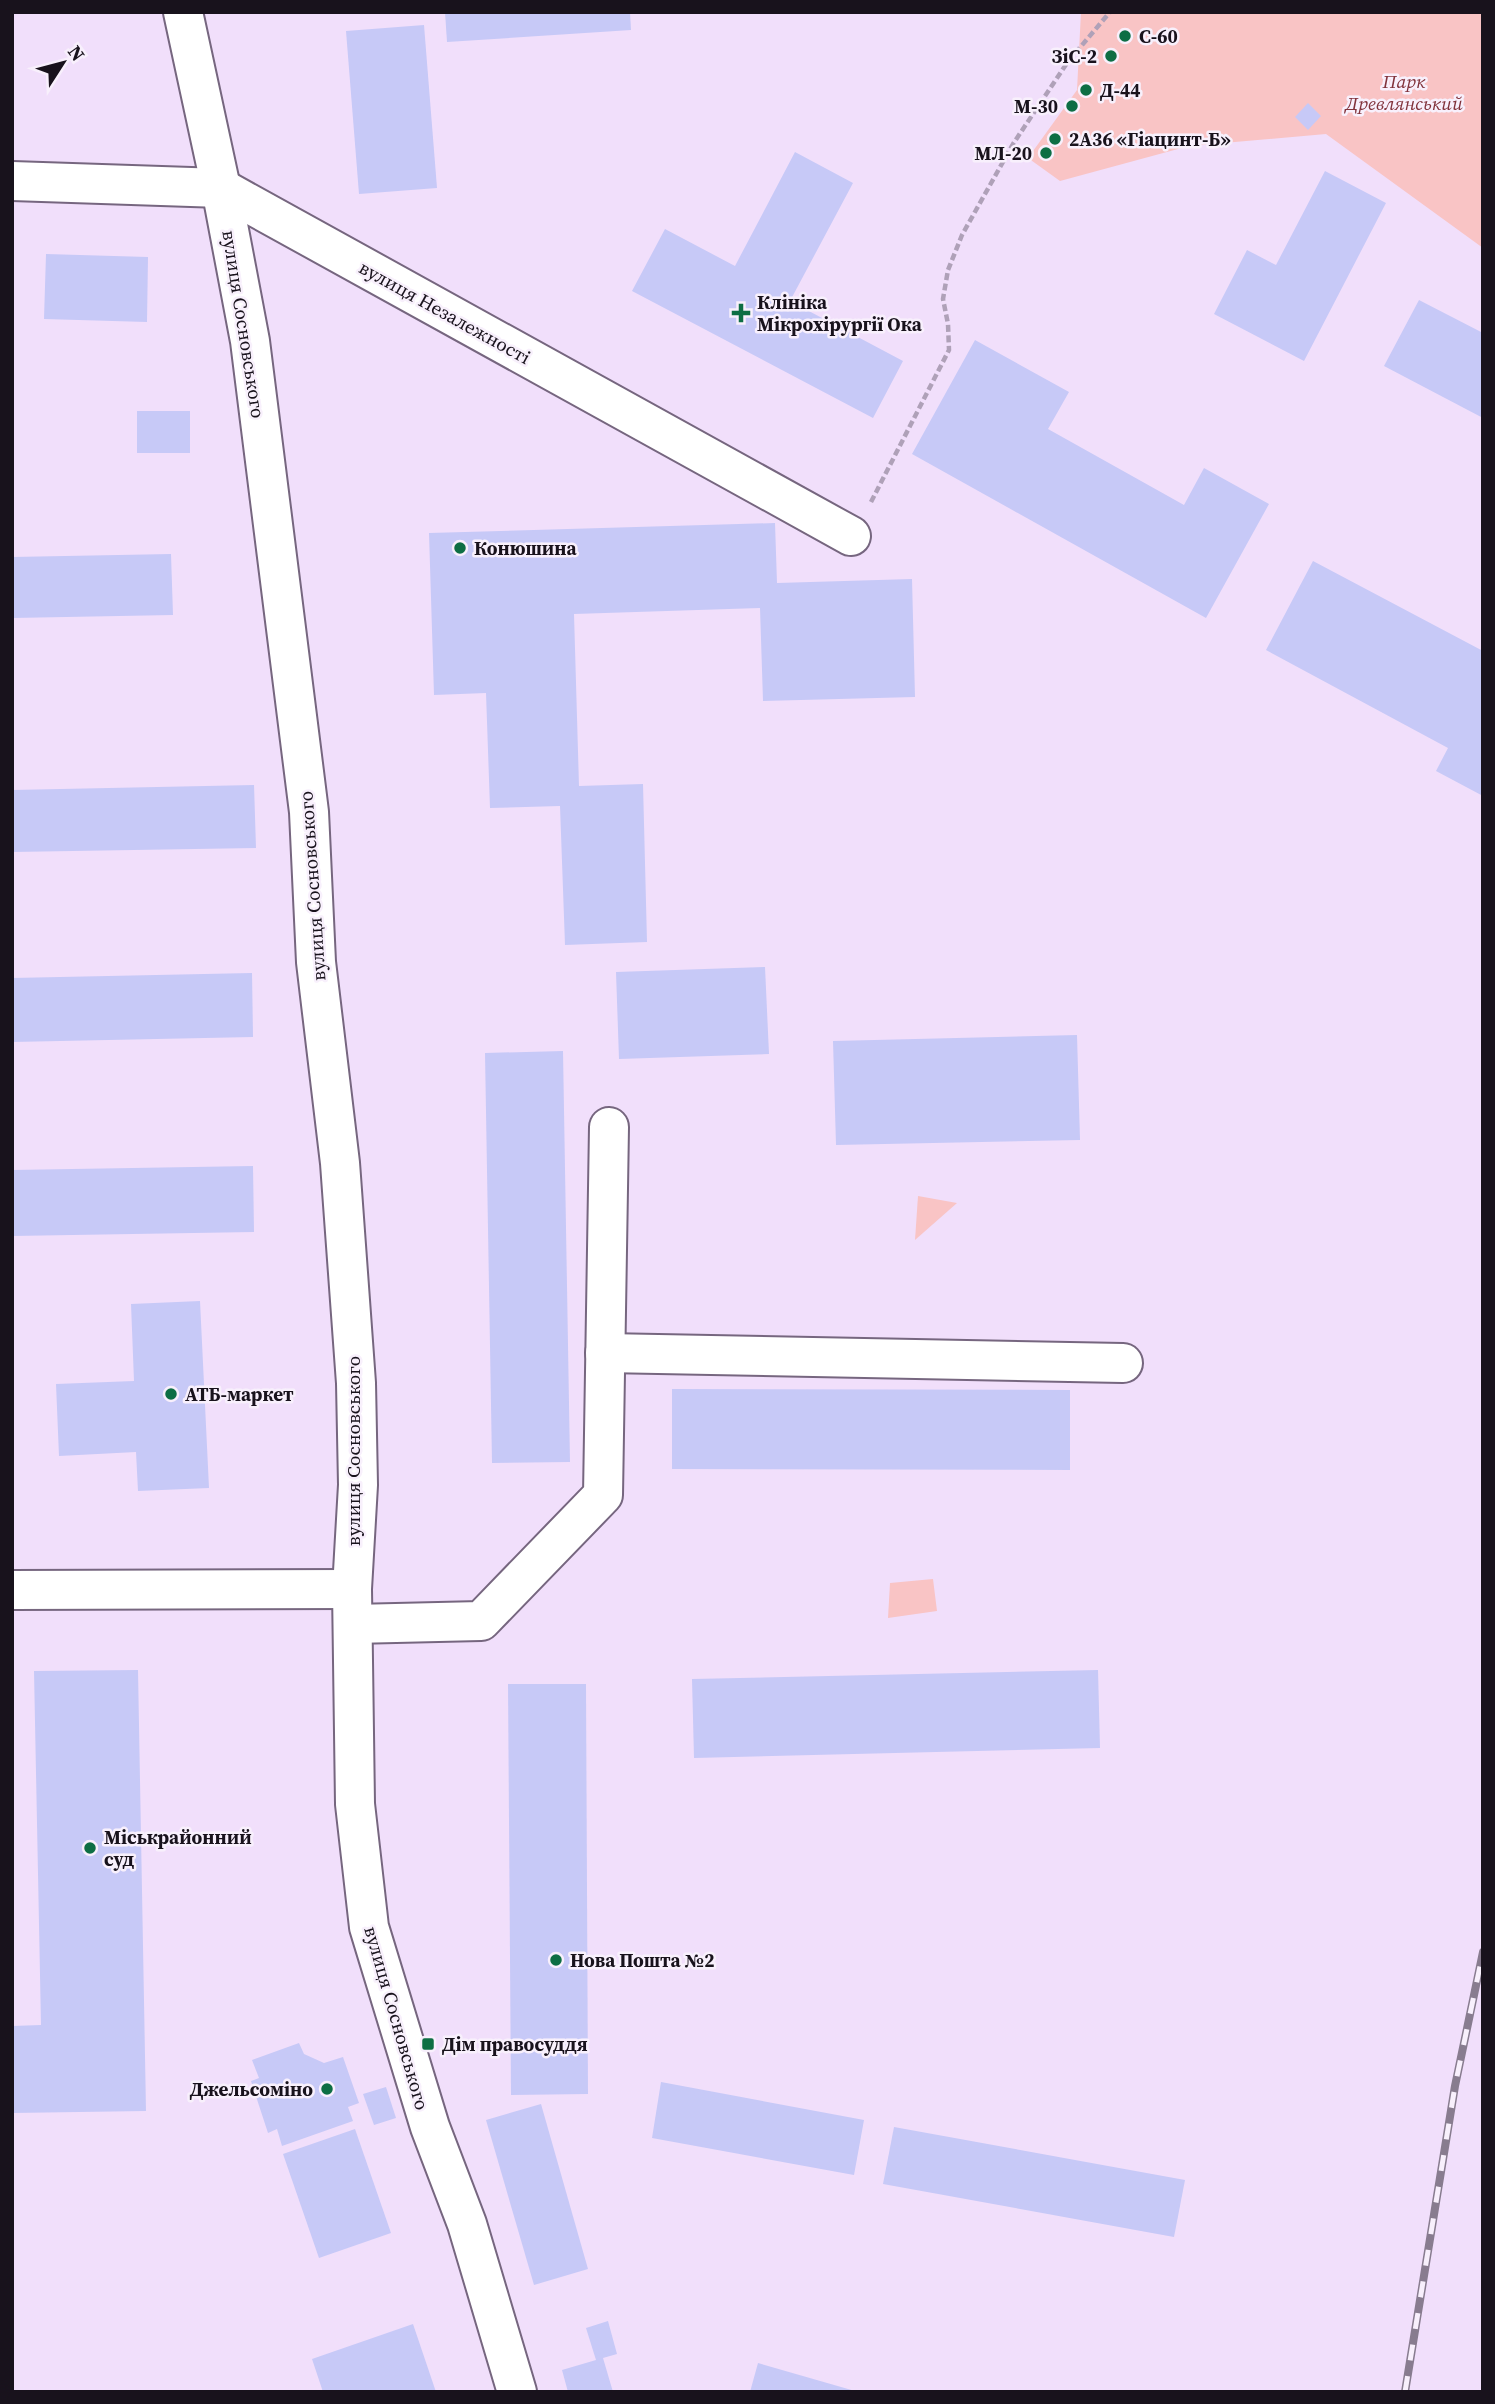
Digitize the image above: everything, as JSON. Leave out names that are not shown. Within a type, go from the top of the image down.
[{"type":"street","name":"вулиця Сосновського","points":[[183,12],[221,188],[250,341],[309,812],[316,962],[340,1163],[356,1383],[358,1485],[352,1606],[355,1804],[369,1927],[430,2127],[467,2224],[517,2392]]},
{"type":"street","name":"вулиця Незалежності","points":[[12,181],[221,188],[851,536]]},
{"type":"street","points":[[12,1590],[352,1606],[481,1621],[603,1495],[608,1127]]},
{"type":"street","points":[[605,1353],[1123,1363]]},
{"type":"path","points":[[851,536],[875,495],[949,350],[943,299],[947,270],[962,235],[1013,144],[1067,63],[1110,12]]},
{"type":"green space","name":"Парк Древлянський","points":[[1081,12],[1483,12],[1483,248],[1326,134],[1189,146],[1060,181],[1028,158],[1077,90]]},
{"type":"green space","points":[[918,1196],[957,1203],[915,1240]]},
{"type":"green space","points":[[933,1579],[937,1611],[888,1618],[890,1583]]},
{"type":"building","points":[[445,12],[630,12],[631,30],[447,42]]},
{"type":"building","points":[[424,25],[437,188],[359,194],[346,31]]},
{"type":"building","points":[[1308,103],[1321,116],[1308,130],[1295,117]]},
{"type":"building","points":[[795,152],[853,183],[790,301],[903,361],[873,418],[632,291],[665,229],[735,266]]},
{"type":"building","points":[[1325,171],[1386,203],[1304,361],[1214,314],[1247,250],[1276,265]]},
{"type":"building","points":[[46,254],[148,257],[147,322],[44,319]]},
{"type":"building","points":[[1419,300],[1483,333],[1483,418],[1384,366]]},
{"type":"building","points":[[975,340],[1069,392],[1048,429],[1184,505],[1204,468],[1269,504],[1206,618],[912,454]]},
{"type":"building","points":[[137,411],[190,411],[190,453],[137,453]]},
{"type":"building","points":[[775,523],[777,583],[912,579],[915,697],[763,701],[760,608],[574,614],[579,786],[643,784],[647,942],[565,945],[560,806],[490,808],[486,693],[434,695],[429,533]]},
{"type":"building","points":[[171,554],[173,615],[12,618],[12,557]]},
{"type":"building","points":[[1313,561],[1483,651],[1483,796],[1436,771],[1448,748],[1266,650]]},
{"type":"building","points":[[254,785],[256,848],[12,852],[12,790]]},
{"type":"building","points":[[765,967],[769,1054],[619,1059],[616,972]]},
{"type":"building","points":[[252,973],[253,1037],[12,1042],[12,978]]},
{"type":"building","points":[[1077,1035],[1080,1140],[836,1145],[833,1041]]},
{"type":"building","points":[[563,1051],[570,1462],[492,1463],[485,1053]]},
{"type":"building","points":[[253,1166],[254,1232],[12,1236],[12,1170]]},
{"type":"building","points":[[200,1301],[209,1488],[138,1491],[136,1452],[59,1456],[56,1384],[134,1381],[131,1304]]},
{"type":"building","points":[[672,1389],[1070,1390],[1070,1470],[672,1469]]},
{"type":"building","name":"Міськрайонний суд","points":[[138,1670],[146,2111],[12,2113],[12,2026],[41,2025],[34,1671]]},
{"type":"building","points":[[1098,1670],[1100,1748],[694,1758],[692,1679]]},
{"type":"building","points":[[508,1684],[586,1684],[588,2094],[511,2095]]},
{"type":"building","points":[[299,2043],[304,2054],[324,2063],[343,2057],[359,2103],[348,2107],[353,2121],[282,2146],[277,2129],[268,2133],[251,2081],[259,2078],[252,2060]]},
{"type":"building","points":[[661,2082],[864,2120],[854,2175],[652,2138]]},
{"type":"building","points":[[386,2087],[396,2118],[374,2125],[363,2094]]},
{"type":"building","points":[[541,2104],[588,2269],[534,2285],[486,2120]]},
{"type":"building","points":[[894,2127],[1185,2180],[1174,2237],[883,2184]]},
{"type":"building","points":[[355,2129],[391,2233],[319,2258],[283,2154]]},
{"type":"building","points":[[608,2321],[617,2354],[603,2358],[613,2392],[568,2392],[562,2370],[596,2360],[586,2328]]},
{"type":"building","points":[[413,2324],[436,2392],[323,2392],[312,2359]]},
{"type":"building","points":[[758,2363],[855,2391],[855,2392],[750,2392]]},
{"type":"railway","points":[[1405,2392],[1455,2086],[1483,1952]]},
{"type":"place","name":"С-60","points":[[1125,36]]},
{"type":"place","name":"ЗіС-2","points":[[1111,56]]},
{"type":"place","name":"Д-44","points":[[1086,90]]},
{"type":"place","name":"М-30","points":[[1072,106]]},
{"type":"place","name":"2А36 «Гіацинт-Б»","points":[[1055,139]]},
{"type":"place","name":"МЛ-20","points":[[1046,153]]},
{"type":"place","name":"Клініка Мікрохірургії Ока","points":[[741,313]]},
{"type":"place","name":"Конюшина","points":[[460,548]]},
{"type":"place","name":"АТБ-маркет","points":[[171,1394]]},
{"type":"place","name":"Міськрайонний суд","points":[[90,1848]]},
{"type":"place","name":"Нова Пошта №2","points":[[556,1960]]},
{"type":"place","name":"Дім правосуддя","points":[[428,2044]]},
{"type":"place","name":"Джельсоміно","points":[[327,2089]]}]
